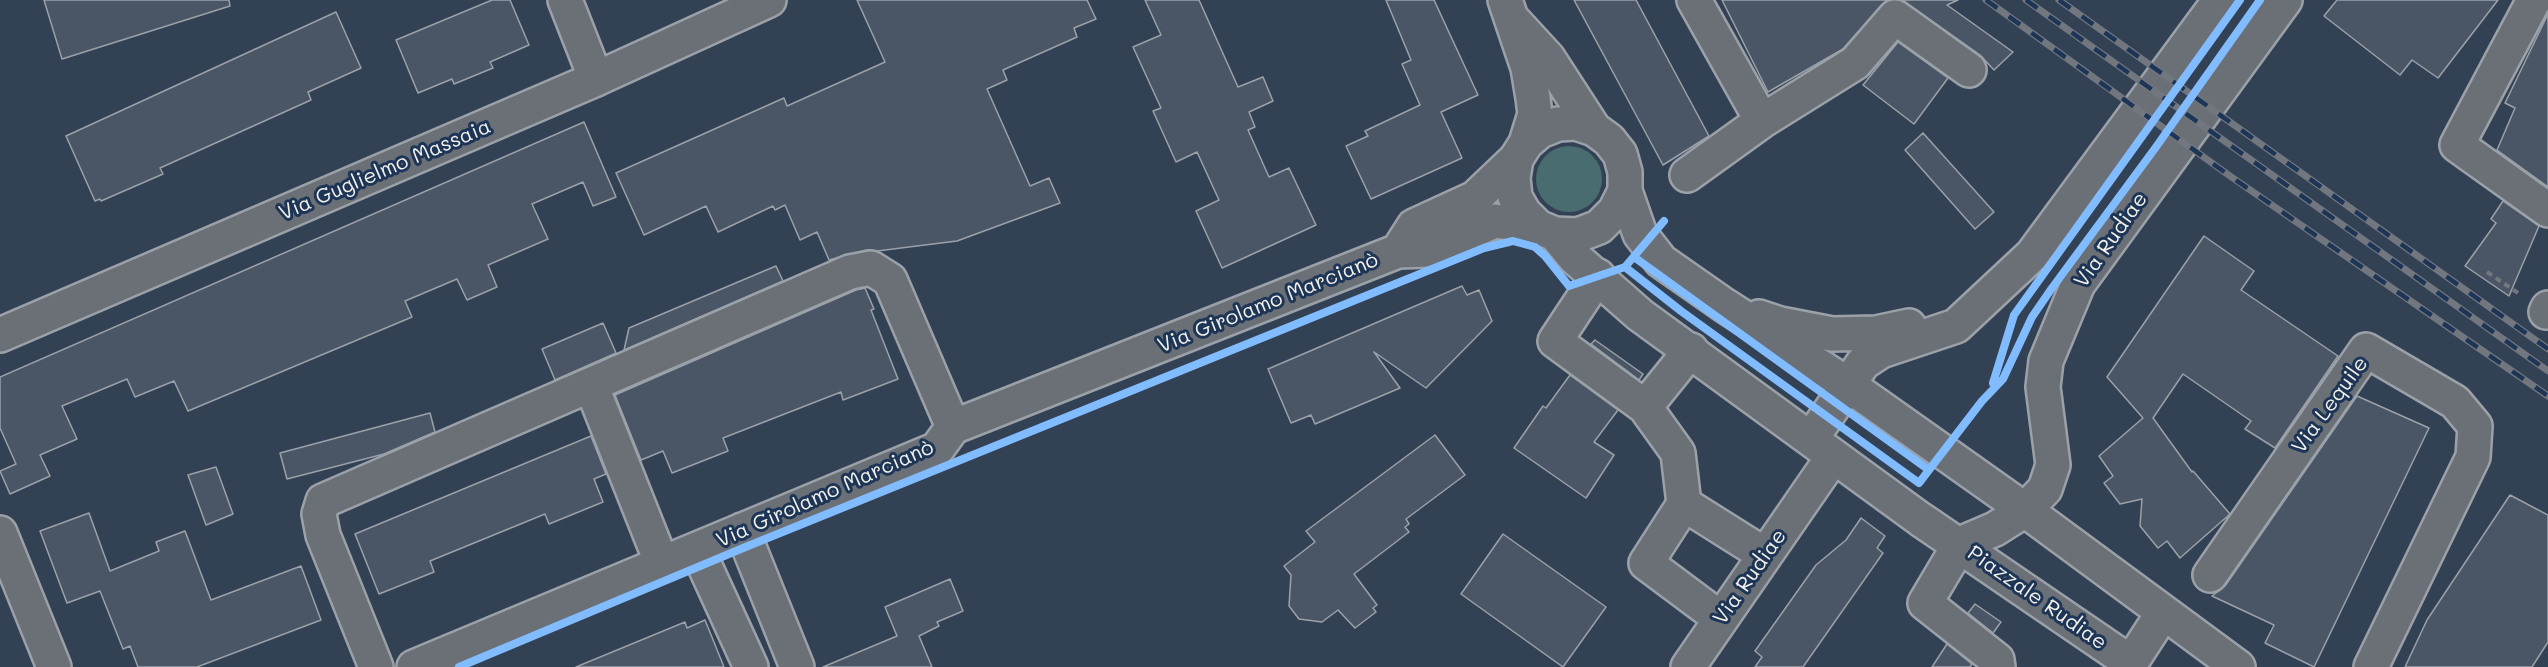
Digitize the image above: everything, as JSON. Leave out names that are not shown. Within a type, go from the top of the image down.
[{"type":"main road","points":[[565,0],[596,79]]},
{"type":"main road","name":"Via Guglielmo Massaia","points":[[0,336],[596,79],[769,0]]},
{"type":"main road","points":[[1694,0],[1762,121]]},
{"type":"main road","points":[[1822,448],[1847,384],[1863,363],[1881,351],[1956,326],[2032,255],[2220,0]]},
{"type":"main road","name":"Via Rudiae","points":[[2025,510],[2045,489],[2052,465],[2043,387],[2045,369],[2056,334],[2078,284],[2285,0]]},
{"type":"main road","points":[[2534,0],[2457,145],[2548,210]]},
{"type":"main road","points":[[1687,175],[1762,121],[1855,63],[1889,8],[1969,70]]},
{"type":"main road","name":"Piazzale Rudiae","points":[[1510,11],[1548,58],[1594,129],[1609,140],[1620,154],[1625,172],[1624,190],[1640,234],[1661,261],[1724,305],[1847,384],[2025,510],[2163,613],[2130,665],[1960,544],[1920,519],[1629,306],[1598,276],[1524,213],[1515,196],[1512,178],[1535,114],[1533,98],[1510,11]]},
{"type":"main road","points":[[1521,151],[1540,131],[1558,124],[1576,123],[1594,129]]},
{"type":"main road","name":"Via Girolamo Marcianò","points":[[1398,251],[1414,226],[1475,198],[1521,151]]},
{"type":"main road","points":[[1546,230],[1578,235],[1599,227],[1615,211],[1624,190]]},
{"type":"main road","name":"Via Girolamo Marcianò","points":[[414,667],[937,449],[953,427],[1398,251],[1429,250],[1495,220],[1546,230]]},
{"type":"main road","points":[[376,667],[323,535],[319,514],[323,501],[850,272],[871,268],[890,280],[953,427]]},
{"type":"main road","points":[[1598,276],[1555,341],[1645,407],[1678,453],[1684,504],[1646,563],[1721,619]]},
{"type":"main road","points":[[1724,305],[1780,324],[1832,334],[1876,333],[1917,325],[1980,305]]},
{"type":"main road","points":[[1645,407],[1691,350]]},
{"type":"main road","name":"Via Lequile","points":[[2210,574],[2366,350],[2455,402],[2475,426],[2473,457],[2371,667]]},
{"type":"main road","points":[[591,385],[662,564]]},
{"type":"main road","name":"Via Rudiae","points":[[1688,667],[1765,555],[1822,448]]},
{"type":"main road","points":[[1684,504],[1765,555]]},
{"type":"main road","name":"Piazzale Rudiae","points":[[1960,544],[1995,529],[2025,510]]},
{"type":"main road","points":[[742,530],[797,667]]},
{"type":"main road","points":[[0,533],[54,667]]},
{"type":"main road","points":[[1960,544],[1925,603],[1997,660],[1998,667]]},
{"type":"main road","points":[[697,549],[751,667]]},
{"type":"main road","points":[[2163,613],[2238,667]]},
{"type":"path","points":[[2487,272],[2539,305]]},
{"type":"green space","points":[[1569,146],[1582,149],[1592,156],[1599,166],[1602,179],[1599,192],[1592,202],[1582,209],[1569,212],[1556,209],[1546,202],[1539,192],[1536,179],[1539,166],[1546,156],[1556,149]]},
{"type":"building","points":[[44,0],[229,0],[230,6],[62,59]]},
{"type":"building","points":[[492,0],[510,0],[529,45],[490,62],[493,68],[454,84],[452,79],[418,93],[396,40]]},
{"type":"building","points":[[857,0],[1087,0],[1096,19],[1074,28],[1077,37],[1003,70],[1007,80],[987,89],[1030,186],[1049,178],[1060,203],[957,241],[877,251],[867,250],[829,260],[817,232],[800,240],[785,205],[775,210],[773,206],[718,232],[706,206],[644,235],[616,173],[784,98],[787,106],[885,62]]},
{"type":"building","points":[[1145,0],[1199,0],[1238,87],[1263,77],[1273,101],[1249,112],[1255,127],[1248,130],[1269,177],[1289,168],[1316,225],[1222,268],[1196,211],[1219,200],[1197,152],[1176,162],[1153,111],[1161,108],[1133,47],[1161,35]]},
{"type":"building","points":[[1386,0],[1434,0],[1478,95],[1441,112],[1462,158],[1371,199],[1346,146],[1368,136],[1365,131],[1420,105],[1402,64],[1411,60]]},
{"type":"building","points":[[1574,0],[1636,0],[1709,136],[1663,165]]},
{"type":"building","points":[[1722,0],[1887,0],[1843,49],[1768,92]]},
{"type":"building","points":[[1902,0],[1958,0],[1947,5],[2013,52],[1994,70],[1980,55]]},
{"type":"building","points":[[2337,0],[2498,0],[2438,78],[2412,60],[2400,75],[2324,16]]},
{"type":"building","points":[[336,12],[361,68],[308,92],[311,100],[160,168],[163,174],[101,201],[100,199],[95,201],[66,136]]},
{"type":"building","points":[[2548,14],[2548,187],[2497,150],[2515,108],[2505,103]]},
{"type":"building","points":[[1898,42],[1948,78],[1914,124],[1863,85]]},
{"type":"building","points":[[584,122],[616,197],[593,206],[583,182],[532,204],[548,239],[488,265],[497,287],[467,300],[457,279],[405,301],[412,317],[188,411],[174,381],[135,397],[127,379],[62,406],[77,439],[40,455],[50,476],[10,494],[0,471],[16,464],[0,428],[0,377]]},
{"type":"building","points":[[1923,133],[1994,212],[1975,229],[1905,150]]},
{"type":"building","points":[[2503,201],[2539,226],[2509,296],[2465,266],[2496,223],[2491,219]]},
{"type":"building","points":[[2204,236],[2254,271],[2241,290],[2338,356],[2275,448],[2245,429],[2251,421],[2183,374],[2153,418],[2192,472],[2230,514],[2180,558],[2167,541],[2158,548],[2140,526],[2142,499],[2120,504],[2104,483],[2113,476],[2099,456],[2143,418],[2107,377]]},
{"type":"building","points":[[776,266],[783,281],[624,350],[629,328]]},
{"type":"building","points":[[1462,286],[1467,295],[1479,290],[1492,321],[1426,388],[1374,352],[1400,388],[1315,424],[1311,415],[1291,423],[1268,369]]},
{"type":"building","points":[[865,288],[874,309],[871,310],[898,379],[843,400],[841,392],[723,438],[728,451],[672,473],[663,451],[641,460],[615,395]]},
{"type":"building","points":[[603,323],[616,353],[555,380],[542,349]]},
{"type":"building","points":[[1595,340],[1643,374],[1639,380],[1591,344]]},
{"type":"building","points":[[1570,375],[1618,410],[1594,442],[1614,455],[1586,498],[1514,448],[1543,406],[1546,408]]},
{"type":"building","points":[[2357,396],[2429,428],[2314,667],[2265,643],[2274,625],[2212,596],[2225,586]]},
{"type":"building","points":[[430,413],[435,432],[384,454],[287,479],[280,453]]},
{"type":"building","points":[[1435,435],[1465,475],[1406,519],[1409,524],[1405,527],[1409,532],[1354,574],[1377,605],[1373,608],[1376,612],[1355,628],[1338,610],[1322,622],[1299,619],[1289,606],[1291,575],[1284,566],[1315,542],[1306,531]]},
{"type":"building","points":[[591,436],[606,474],[594,479],[603,502],[549,524],[545,514],[430,561],[434,572],[379,594],[355,534]]},
{"type":"building","points":[[216,467],[233,514],[206,525],[188,475]]},
{"type":"building","points":[[2510,495],[2548,515],[2548,642],[2532,667],[2405,667],[2427,620]]},
{"type":"building","points":[[89,513],[110,571],[159,551],[156,542],[185,531],[211,600],[301,566],[321,620],[197,667],[138,667],[130,646],[123,649],[100,591],[67,603],[40,531]]},
{"type":"building","points":[[1861,518],[1885,536],[1877,548],[1883,553],[1803,667],[1755,667],[1762,657],[1755,651],[1816,565],[1846,540]]},
{"type":"building","points":[[1503,534],[1606,607],[1563,667],[1461,594]]},
{"type":"building","points":[[950,579],[963,611],[937,622],[939,626],[919,636],[932,667],[823,667],[897,636],[885,607]]},
{"type":"building","points":[[1975,604],[2001,622],[1993,633],[1968,613]]},
{"type":"building","points":[[705,620],[724,667],[576,667],[685,622],[687,628]]},
{"type":"building","points":[[1947,644],[1972,664],[1970,667],[1932,667]]},
{"type":"railway","points":[[1986,0],[2230,176],[2548,396]]},
{"type":"railway","points":[[2026,0],[2548,371]]},
{"type":"railway","points":[[2059,0],[2548,349]]},
{"type":"cycle path","points":[[1993,383],[2014,315],[2240,0]]},
{"type":"cycle path","points":[[1625,267],[1681,311],[1919,483],[1982,401],[2003,379],[2032,317],[2260,0]]},
{"type":"cycle path","points":[[459,667],[748,546],[1484,248],[1513,241],[1535,247],[1569,286],[1625,267],[1664,221]]},
{"type":"cycle path","points":[[1634,257],[1929,470]]}]
